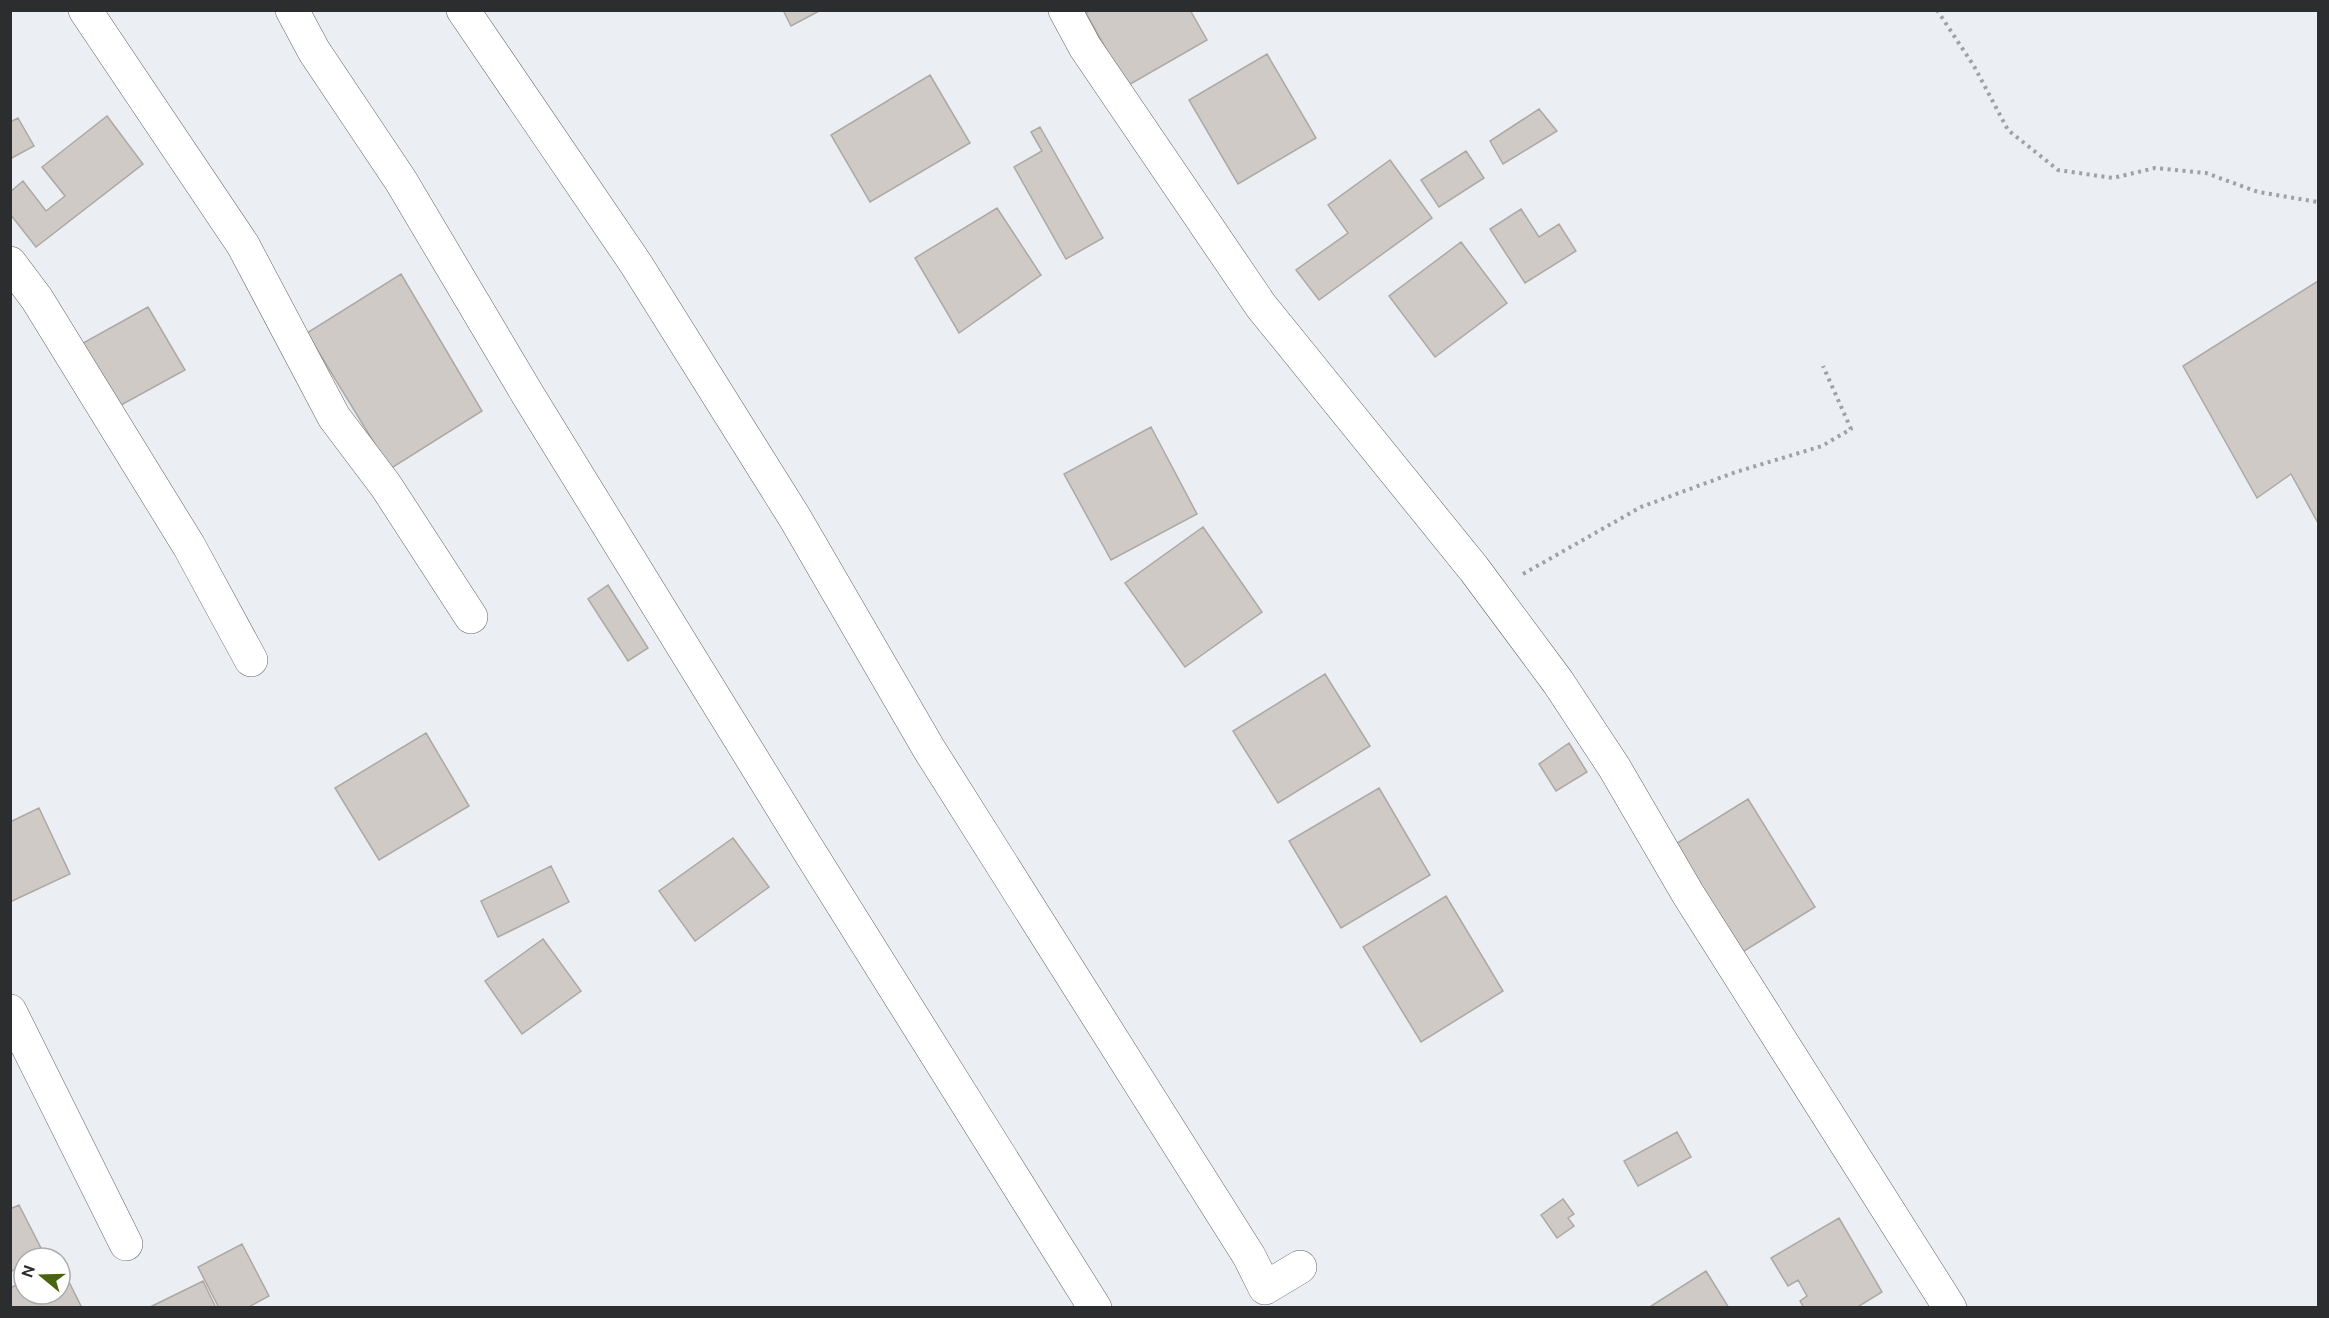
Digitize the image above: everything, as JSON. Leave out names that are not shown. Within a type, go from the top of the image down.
[{"type":"street","points":[[85,10],[243,245],[334,417],[386,486],[471,617]]},
{"type":"street","points":[[292,10],[314,51],[400,181],[528,395],[809,851],[1095,1308]]},
{"type":"street","points":[[463,10],[636,264],[795,518],[929,749],[1103,1021],[1249,1256],[1265,1288],[1300,1267]]},
{"type":"street","points":[[1065,10],[1085,47],[1260,306],[1492,594],[1558,682],[1614,767],[1689,894],[1950,1308]]},
{"type":"street","points":[[10,263],[37,299],[184,537],[251,660]]},
{"type":"street","points":[[10,1011],[126,1244]]},
{"type":"path","points":[[1937,10],[1974,66],[2008,130],[2058,170],[2113,178],[2155,168],[2206,173],[2258,192],[2319,202]]},
{"type":"path","points":[[1492,594],[1641,507],[1736,472],[1822,446],[1851,429],[1823,366]]},
{"type":"building","points":[[783,10],[821,10],[791,26]]},
{"type":"building","points":[[1091,10],[1190,10],[1207,40],[1127,86],[1086,13]]},
{"type":"building","points":[[1267,54],[1316,138],[1238,184],[1189,100]]},
{"type":"building","points":[[930,75],[970,143],[870,202],[831,135]]},
{"type":"building","points":[[1539,109],[1557,131],[1503,164],[1490,141]]},
{"type":"building","points":[[107,116],[143,164],[36,247],[10,214],[10,192],[23,181],[46,211],[65,196],[42,167]]},
{"type":"building","points":[[18,118],[34,146],[10,159],[10,122]]},
{"type":"building","points":[[1040,127],[1103,238],[1066,259],[1014,167],[1042,151],[1031,132]]},
{"type":"building","points":[[1466,151],[1484,178],[1439,207],[1421,180]]},
{"type":"building","points":[[1390,160],[1432,218],[1319,300],[1296,270],[1348,233],[1328,205]]},
{"type":"building","points":[[997,208],[1041,275],[959,333],[915,258]]},
{"type":"building","points":[[1521,209],[1539,237],[1559,224],[1576,251],[1525,283],[1490,229]]},
{"type":"building","points":[[1461,242],[1507,303],[1435,357],[1389,296]]},
{"type":"building","points":[[401,274],[482,411],[390,469],[307,333]]},
{"type":"building","points":[[2318,281],[2318,523],[2291,474],[2257,498],[2183,366]]},
{"type":"building","points":[[148,307],[185,370],[112,410],[76,347]]},
{"type":"building","points":[[1151,427],[1197,514],[1111,560],[1064,474]]},
{"type":"building","points":[[1203,527],[1262,612],[1185,667],[1125,583]]},
{"type":"building","points":[[608,585],[648,648],[628,661],[588,599]]},
{"type":"building","points":[[1325,674],[1370,746],[1278,803],[1233,731]]},
{"type":"building","points":[[426,733],[469,806],[379,860],[335,788]]},
{"type":"building","points":[[1569,743],[1587,772],[1556,791],[1539,764]]},
{"type":"building","points":[[1379,788],[1430,875],[1341,928],[1289,841]]},
{"type":"building","points":[[1748,799],[1815,907],[1741,953],[1674,845]]},
{"type":"building","points":[[39,808],[70,874],[10,902],[10,822]]},
{"type":"building","points":[[733,838],[769,887],[695,941],[659,891]]},
{"type":"building","points":[[551,866],[569,902],[498,937],[481,901]]},
{"type":"building","points":[[1446,896],[1503,991],[1421,1042],[1363,947]]},
{"type":"building","points":[[543,939],[581,991],[522,1034],[485,981]]},
{"type":"building","points":[[1677,1132],[1691,1157],[1638,1186],[1624,1161]]},
{"type":"building","points":[[1563,1199],[1574,1214],[1568,1218],[1574,1226],[1557,1238],[1541,1215]]},
{"type":"building","points":[[19,1205],[40,1246],[12,1246],[12,1271],[10,1272],[10,1209]]},
{"type":"building","points":[[1839,1218],[1882,1292],[1856,1308],[1804,1308],[1800,1301],[1807,1296],[1798,1280],[1788,1286],[1771,1258]]},
{"type":"building","points":[[242,1244],[269,1296],[247,1308],[219,1308],[198,1267]]},
{"type":"building","points":[[1706,1271],[1729,1308],[1648,1308]]},
{"type":"building","points":[[203,1281],[216,1308],[148,1308]]},
{"type":"building","points":[[12,1287],[12,1306],[72,1306],[72,1288],[82,1308],[10,1308],[10,1288]]}]
